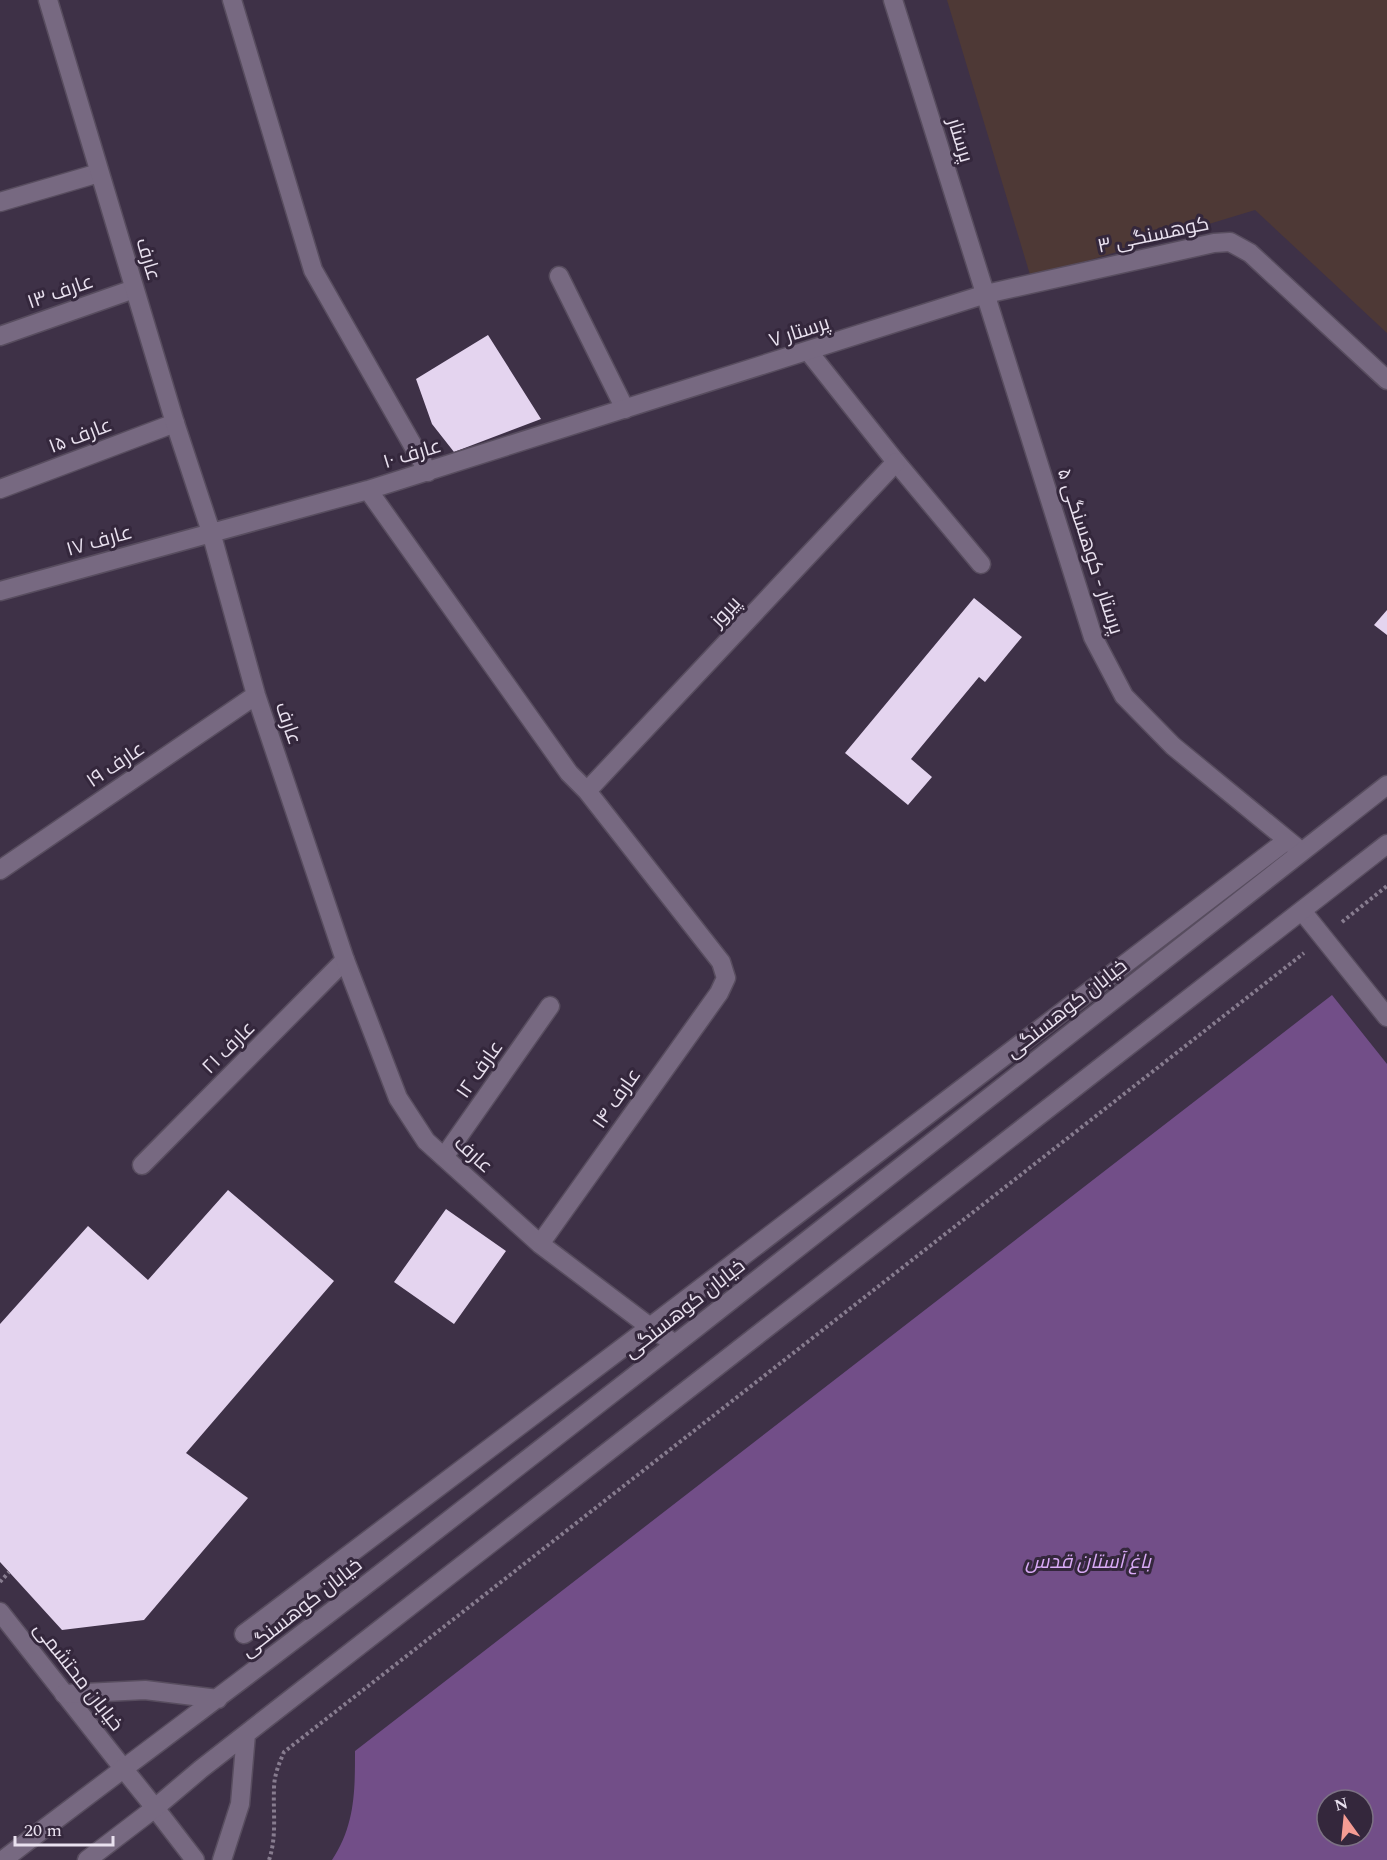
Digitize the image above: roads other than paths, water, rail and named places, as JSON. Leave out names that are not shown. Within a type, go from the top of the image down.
[{"type":"street","name":"عارف","points":[[48,0],[175,423],[211,532],[256,694],[345,960],[398,1098],[426,1141],[540,1244],[675,1344]]},
{"type":"street","points":[[232,0],[313,270],[428,472]]},
{"type":"street","name":"پرستار","points":[[893,0],[986,294]]},
{"type":"street","points":[[0,202],[99,173]]},
{"type":"street","name":"کوهسنگی ۳","points":[[986,294],[1214,243],[1230,242],[1250,253],[1387,380]]},
{"type":"street","points":[[559,276],[626,409]]},
{"type":"street","name":"عارف ۱۳","points":[[0,336],[134,289]]},
{"type":"street","name":"پرستار ۷","points":[[626,409],[986,294]]},
{"type":"street","name":"پرستار - کوهسنگی ۵","points":[[986,294],[1093,638],[1124,696],[1173,746],[1286,841],[1302,851]]},
{"type":"street","points":[[808,351],[981,564]]},
{"type":"street","name":"عارف ۱۰","points":[[211,532],[368,490],[626,409]]},
{"type":"street","name":"عارف ۱۵","points":[[0,489],[175,423]]},
{"type":"street","name":"پیروز","points":[[587,791],[896,462]]},
{"type":"street","points":[[368,490],[569,773],[587,791]]},
{"type":"street","name":"عارف ۱۷","points":[[0,591],[211,532]]},
{"type":"street","name":"عارف ۱۹","points":[[0,870],[256,694]]},
{"type":"street","name":"خیابان کوهسنگی","points":[[3,1860],[218,1699],[675,1344],[1387,784]]},
{"type":"street","name":"عارف ۱۴","points":[[540,1244],[719,993],[726,978],[722,962],[587,791]]},
{"type":"street","points":[[244,1634],[1286,841]]},
{"type":"street","points":[[87,1860],[1387,844]]},
{"type":"street","points":[[1302,911],[1387,1017]]},
{"type":"street","name":"عارف ۲۱","points":[[142,1165],[345,960]]},
{"type":"street","name":"عارف ۱۲","points":[[444,1157],[550,1006]]},
{"type":"street","name":"خیابان محتشمی","points":[[0,1612],[195,1860]]},
{"type":"street","points":[[64,1694],[145,1690],[218,1699]]},
{"type":"street","points":[[222,1860],[240,1804],[246,1734]]},
{"type":"park label","name":"باغ آستان قدس","points":[[1088,1561]]}]
